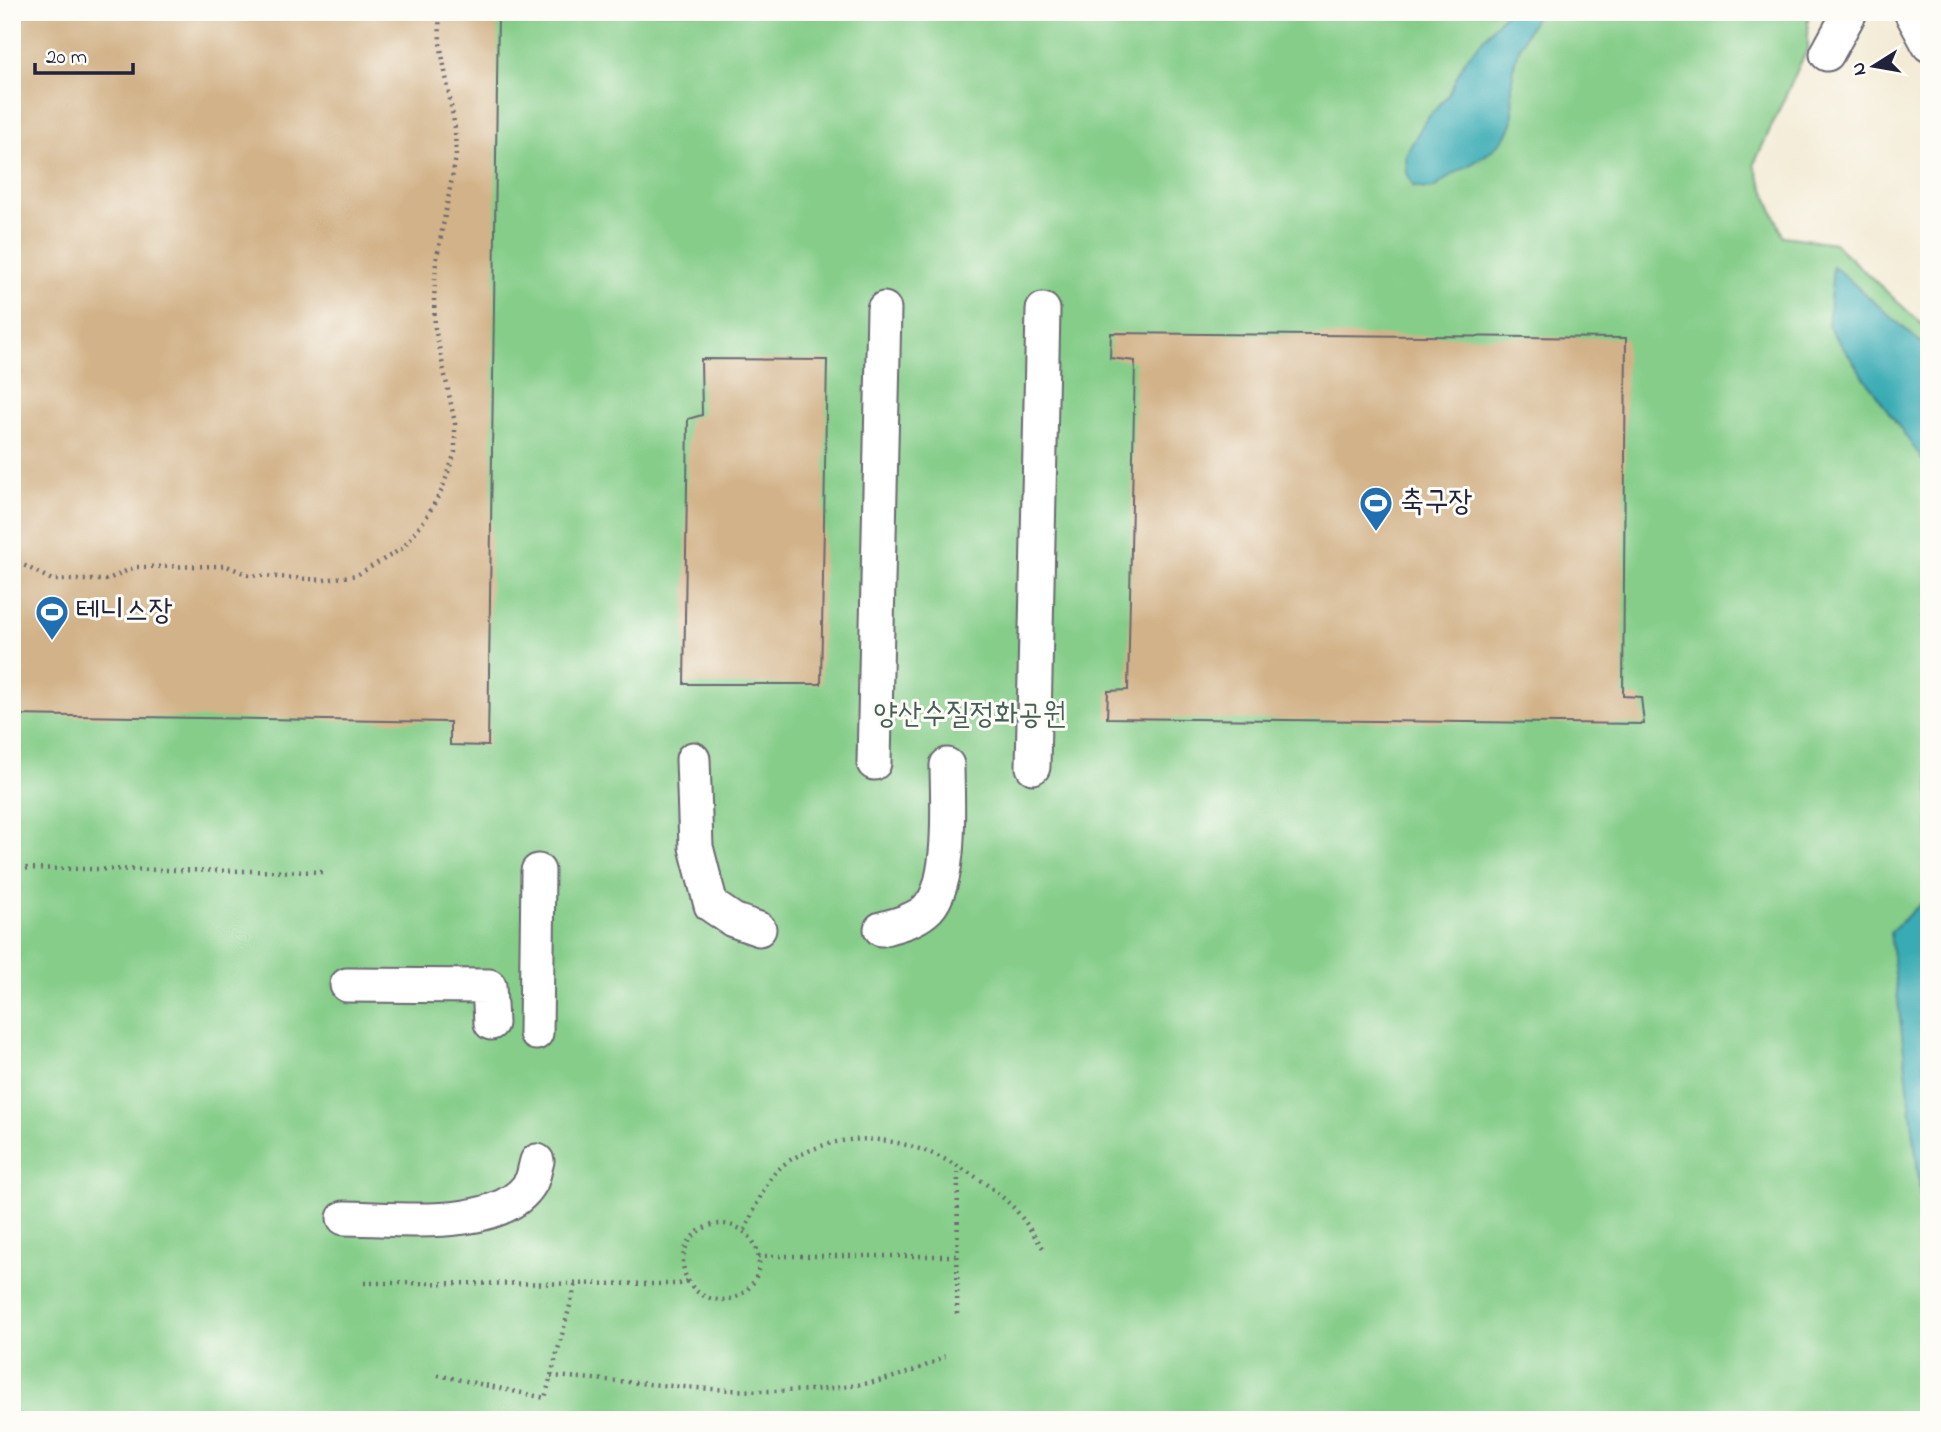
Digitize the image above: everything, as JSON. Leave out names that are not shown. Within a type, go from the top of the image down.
[{"type":"lane","points":[[1826,54],[1850,12]]},
{"type":"lane","points":[[1911,12],[1929,46]]},
{"type":"lane","points":[[874,763],[884,309]]},
{"type":"lane","points":[[1033,767],[1044,310]]},
{"type":"lane","points":[[694,759],[696,847],[711,905],[733,920],[759,929]]},
{"type":"lane","points":[[881,929],[900,924],[928,910],[943,878],[947,843],[947,765]]},
{"type":"lane","points":[[536,1032],[538,871]]},
{"type":"lane","points":[[347,985],[489,986],[491,1023]]},
{"type":"lane","points":[[344,1218],[480,1216],[513,1199],[530,1182],[537,1161]]},
{"type":"path","points":[[12,559],[52,580],[106,580],[135,567],[227,566],[248,575],[324,580],[357,575],[402,548],[426,519],[442,490],[455,452],[455,424],[435,328],[434,301],[436,262],[456,157],[455,128],[440,43],[439,12]]},
{"type":"path","points":[[12,868],[325,873]]},
{"type":"path","points":[[745,1230],[775,1173],[801,1154],[829,1143],[888,1139],[920,1148],[958,1169],[1012,1206],[1043,1248]]},
{"type":"path","points":[[957,1314],[958,1169]]},
{"type":"path","points":[[720,1223],[745,1230],[758,1256],[754,1283],[730,1299],[707,1298],[688,1281],[683,1265],[687,1247],[696,1234],[707,1226],[720,1223]]},
{"type":"path","points":[[758,1256],[957,1256]]},
{"type":"path","points":[[364,1283],[679,1284],[688,1281]]},
{"type":"path","points":[[438,1374],[545,1398],[576,1283]]},
{"type":"path","points":[[551,1376],[713,1390],[839,1387],[918,1372],[945,1356]]},
{"type":"green space","name":"양산수질정화공원","points":[[12,12],[1808,12],[1808,47],[1754,164],[1783,236],[1834,243],[1929,331],[1929,1420],[12,1420]]},
{"type":"water","points":[[1506,12],[1538,12],[1516,59],[1512,78],[1513,115],[1507,134],[1492,150],[1436,187],[1428,189],[1413,186],[1407,173],[1406,154],[1425,121],[1448,95],[1465,60]]},
{"type":"water","points":[[1833,266],[1929,350],[1929,469],[1828,326]]},
{"type":"water","points":[[1929,891],[1929,1267],[1890,932],[1925,900]]},
{"type":"building","points":[[12,12],[498,12],[488,746],[450,745],[450,722],[12,715]]},
{"type":"building","name":"축구장","points":[[1111,333],[1626,338],[1623,696],[1641,697],[1644,724],[1107,718],[1108,691],[1128,690],[1135,361],[1110,358]]},
{"type":"building","points":[[701,359],[827,360],[821,684],[684,684],[688,419],[702,415]]},
{"type":"place","name":"축구장","points":[[1376,533]]},
{"type":"place","name":"테니스장","points":[[52,642]]}]
